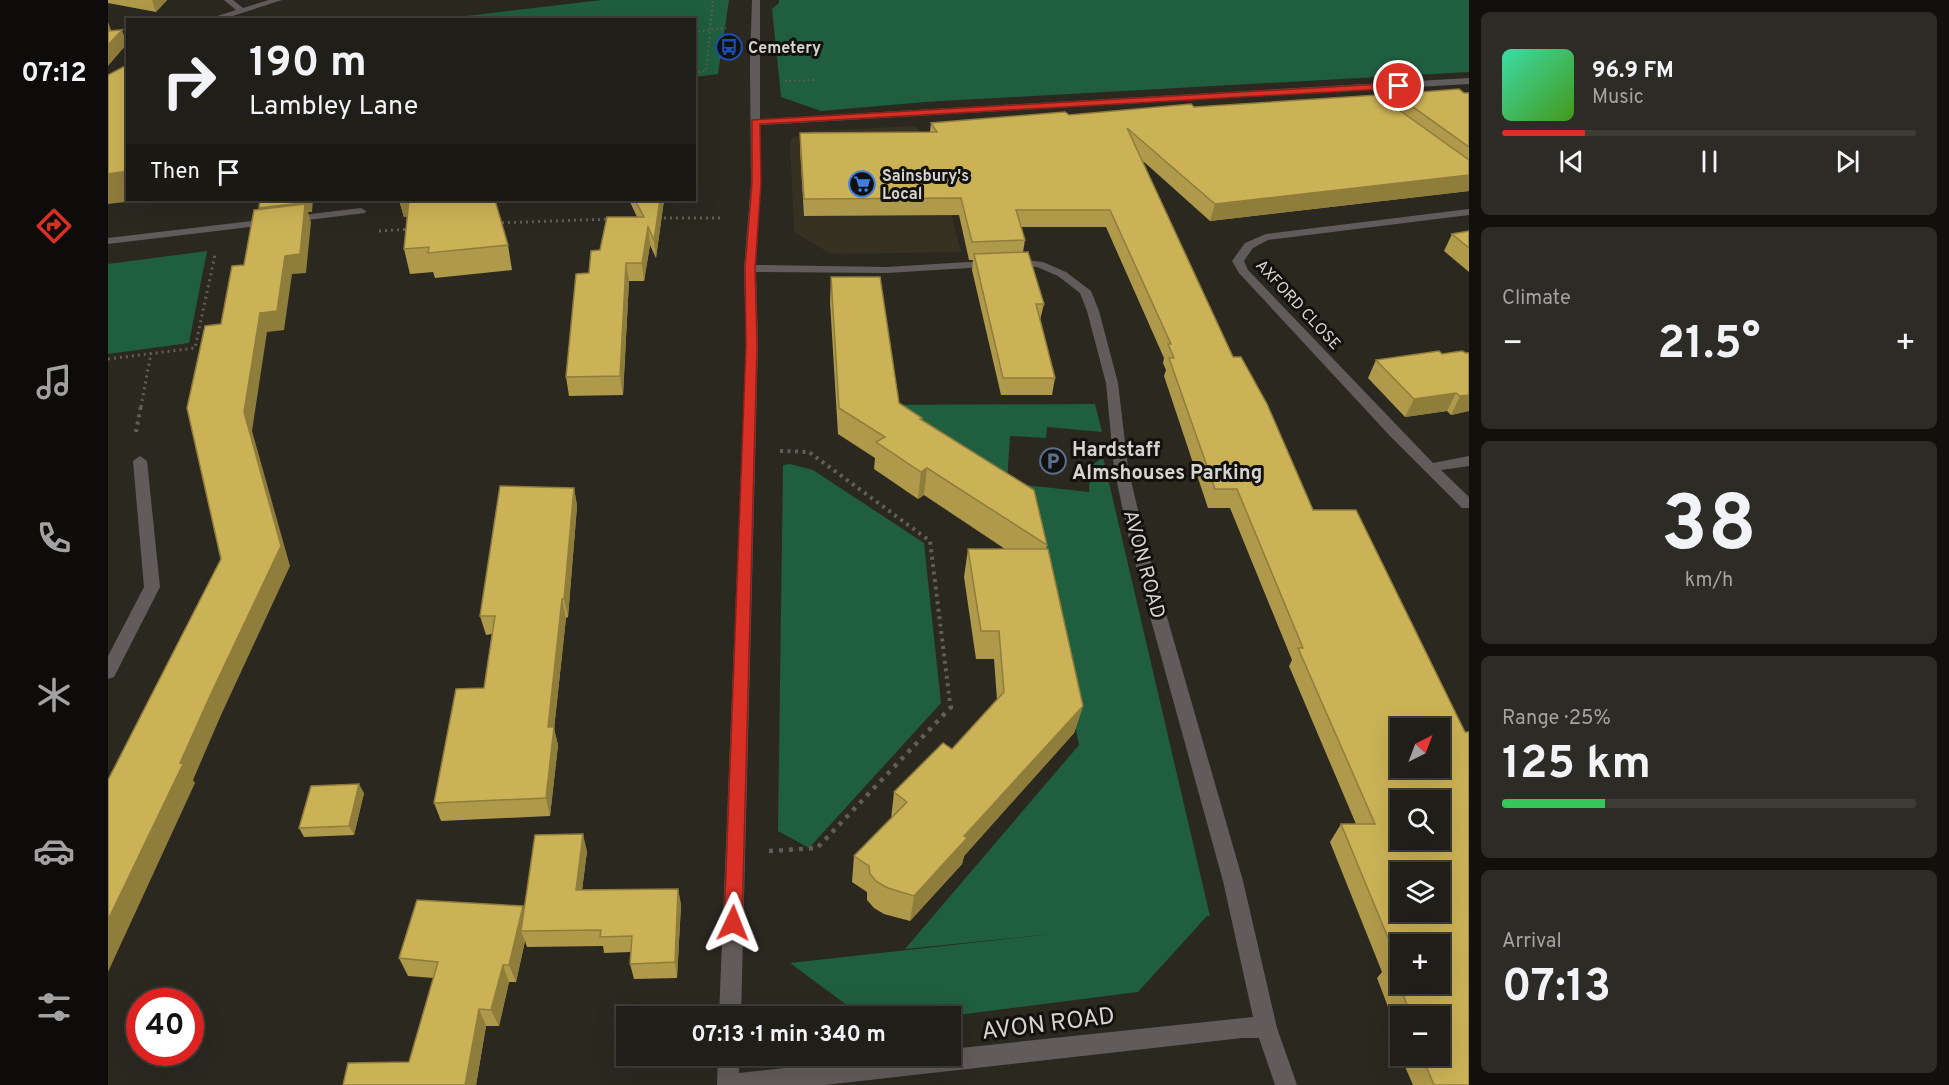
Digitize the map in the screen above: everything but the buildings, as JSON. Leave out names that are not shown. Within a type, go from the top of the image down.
[{"type":"street","points":[[228,0],[243,11]]},
{"type":"street","points":[[217,18],[278,0]]},
{"type":"street","points":[[730,1006],[752,345],[750,268],[756,183],[754,63],[756,0]]},
{"type":"street","points":[[108,41],[126,37]]},
{"type":"street","points":[[755,122],[1469,81]]},
{"type":"street","points":[[1352,89],[1370,100]]},
{"type":"street","points":[[108,241],[361,211]]},
{"type":"street","name":"AXFORD CLOSE","points":[[1467,504],[1429,468],[1243,271],[1238,261],[1242,249],[1251,242],[1266,237],[1469,212]]},
{"type":"street","name":"AVON ROAD","points":[[750,268],[776,266],[887,270],[1017,262],[1039,264],[1062,274],[1085,291],[1093,310],[1112,383],[1120,468],[1138,544],[1233,881],[1266,1028],[1286,1085]]},
{"type":"street","points":[[108,672],[152,587],[140,461]]},
{"type":"street","points":[[1429,468],[1469,461]]},
{"type":"street","name":"AVON ROAD","points":[[728,1085],[1242,1028],[1266,1028]]},
{"type":"street","points":[[728,1085],[729,1066]]},
{"type":"path","points":[[696,73],[706,71],[713,0]]},
{"type":"path","points":[[361,211],[372,232],[418,229]]},
{"type":"path","points":[[657,218],[754,218]]},
{"type":"path","points":[[486,224],[611,219]]},
{"type":"path","points":[[108,359],[195,348],[219,227]]},
{"type":"path","points":[[137,425],[151,354]]},
{"type":"path","points":[[735,852],[817,848],[951,707],[930,541],[809,452],[748,450]]},
{"type":"shaded area","points":[[916,126],[944,185],[961,252],[831,254],[794,232],[790,141],[792,138],[811,131]]},
{"type":"green space","points":[[602,0],[729,0],[718,74],[696,77],[696,18],[449,18]]},
{"type":"green space","points":[[779,0],[1469,0],[1469,72],[925,102],[821,111],[781,97],[772,9],[779,3]]},
{"type":"green space","points":[[207,251],[189,343],[108,354],[108,264]]},
{"type":"green space","points":[[1095,404],[1102,432],[1047,427],[1046,438],[1010,436],[1007,483],[1089,492],[1090,467],[1103,457],[1210,916],[1207,916],[1138,992],[961,1015],[961,1006],[848,1006],[790,963],[1052,934],[905,949],[1079,745],[1030,512],[863,405]]},
{"type":"green space","points":[[790,464],[813,470],[924,543],[941,703],[809,848],[778,831],[783,465]]},
{"type":"place","name":"Cemetery","points":[[729,47]]},
{"type":"place","name":"Sainsbury's Local","points":[[862,184]]},
{"type":"place","name":"Hardstaff Almshouses Parking","points":[[1053,461]]},
{"type":"route","points":[[733,923],[752,345],[750,268],[756,183],[755,122],[1399,86]]}]
